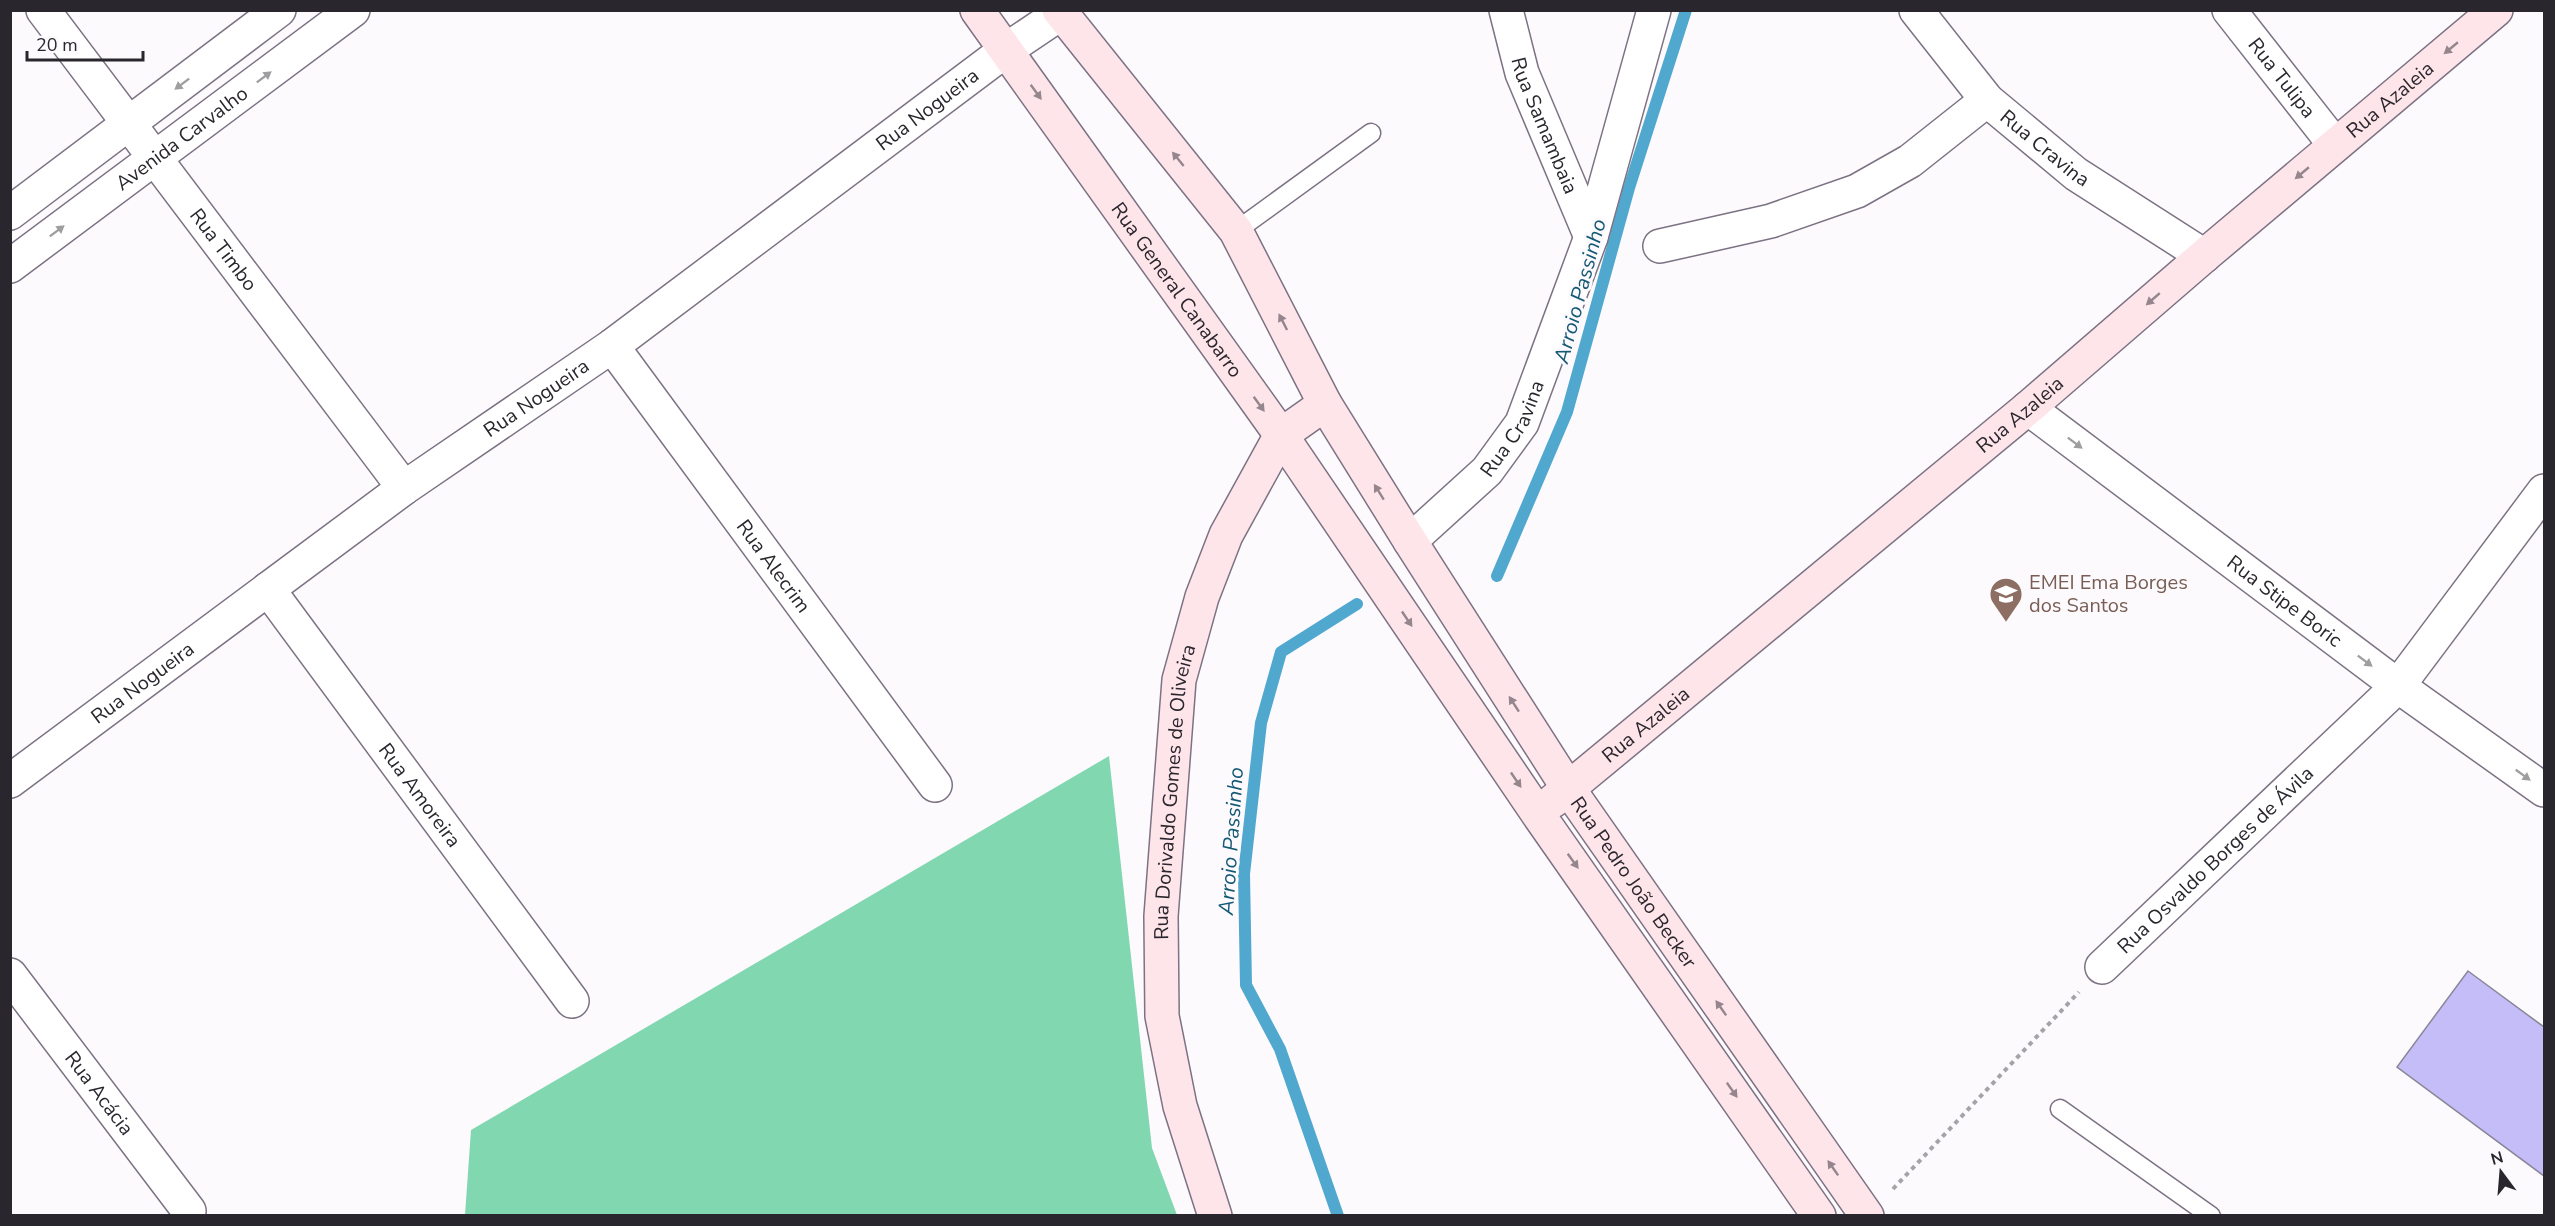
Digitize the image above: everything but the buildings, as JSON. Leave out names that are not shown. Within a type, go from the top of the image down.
[{"type":"main road","name":"Rua General Canabarro","points":[[977,10],[1281,435],[1374,570]]},
{"type":"main road","name":"Rua Azaleia","points":[[1538,814],[2028,408],[2496,10]]},
{"type":"main road","points":[[1060,12],[1236,231],[1325,404],[1410,541]]},
{"type":"main road","name":"Rua Dorivaldo Gomes de Oliveira","points":[[1215,1215],[1180,1106],[1162,1016],[1161,916],[1179,680],[1202,597],[1226,535],[1281,435],[1325,404]]},
{"type":"main road","name":"Rua Pedro João Becker","points":[[1410,541],[1568,788],[1867,1215]]},
{"type":"main road","name":"Rua Pedro João Becker","points":[[1374,570],[1538,814],[1819,1215]]},
{"type":"street","name":"Rua Timbo","points":[[43,10],[404,488]]},
{"type":"street","points":[[10,213],[279,10]]},
{"type":"street","name":"Avenida Carvalho","points":[[10,266],[353,10]]},
{"type":"street","name":"Rua Samambaia","points":[[1506,10],[1522,73],[1591,237]]},
{"type":"street","name":"Rua Cravina","points":[[1410,541],[1487,471],[1522,423],[1591,237],[1654,10]]},
{"type":"street","name":"Rua Cravina","points":[[1916,10],[1987,100],[2076,174],[2204,256]]},
{"type":"street","name":"Rua Tulipa","points":[[2229,10],[2335,145]]},
{"type":"street","name":"Rua Nogueira","points":[[10,781],[404,488],[612,346],[1006,50],[1060,12]]},
{"type":"street","points":[[1660,246],[1771,221],[1857,191],[1910,160],[1987,100]]},
{"type":"street","name":"Rua Alecrim","points":[[612,346],[935,786]]},
{"type":"street","name":"Rua Stipe Boric","points":[[2028,408],[2398,686],[2544,790]]},
{"type":"street","name":"Rua Osvaldo Borges de Ávila","points":[[2102,967],[2398,686],[2544,491]]},
{"type":"street","name":"Rua Amoreira","points":[[268,589],[572,1001]]},
{"type":"street","name":"Rua Acácia","points":[[10,975],[189,1211]]},
{"type":"lane","points":[[1236,231],[1371,133]]},
{"type":"lane","points":[[2060,1109],[2211,1215]]},
{"type":"path","name":"Rua Osvaldo Borges de Ávila","points":[[1893,1190],[2102,967]]},
{"type":"green space","points":[[1109,756],[1152,1148],[1177,1215],[465,1215],[471,1130]]},
{"type":"waterway","name":"Arroio Passinho","points":[[1497,576],[1567,412],[1629,188],[1686,10]]},
{"type":"waterway","name":"Arroio Passinho","points":[[1338,1216],[1280,1049],[1246,985],[1244,874],[1261,723],[1281,652],[1357,604]]},
{"type":"place","name":"EMEI Ema Borges dos Santos","points":[[2006,623]]}]
